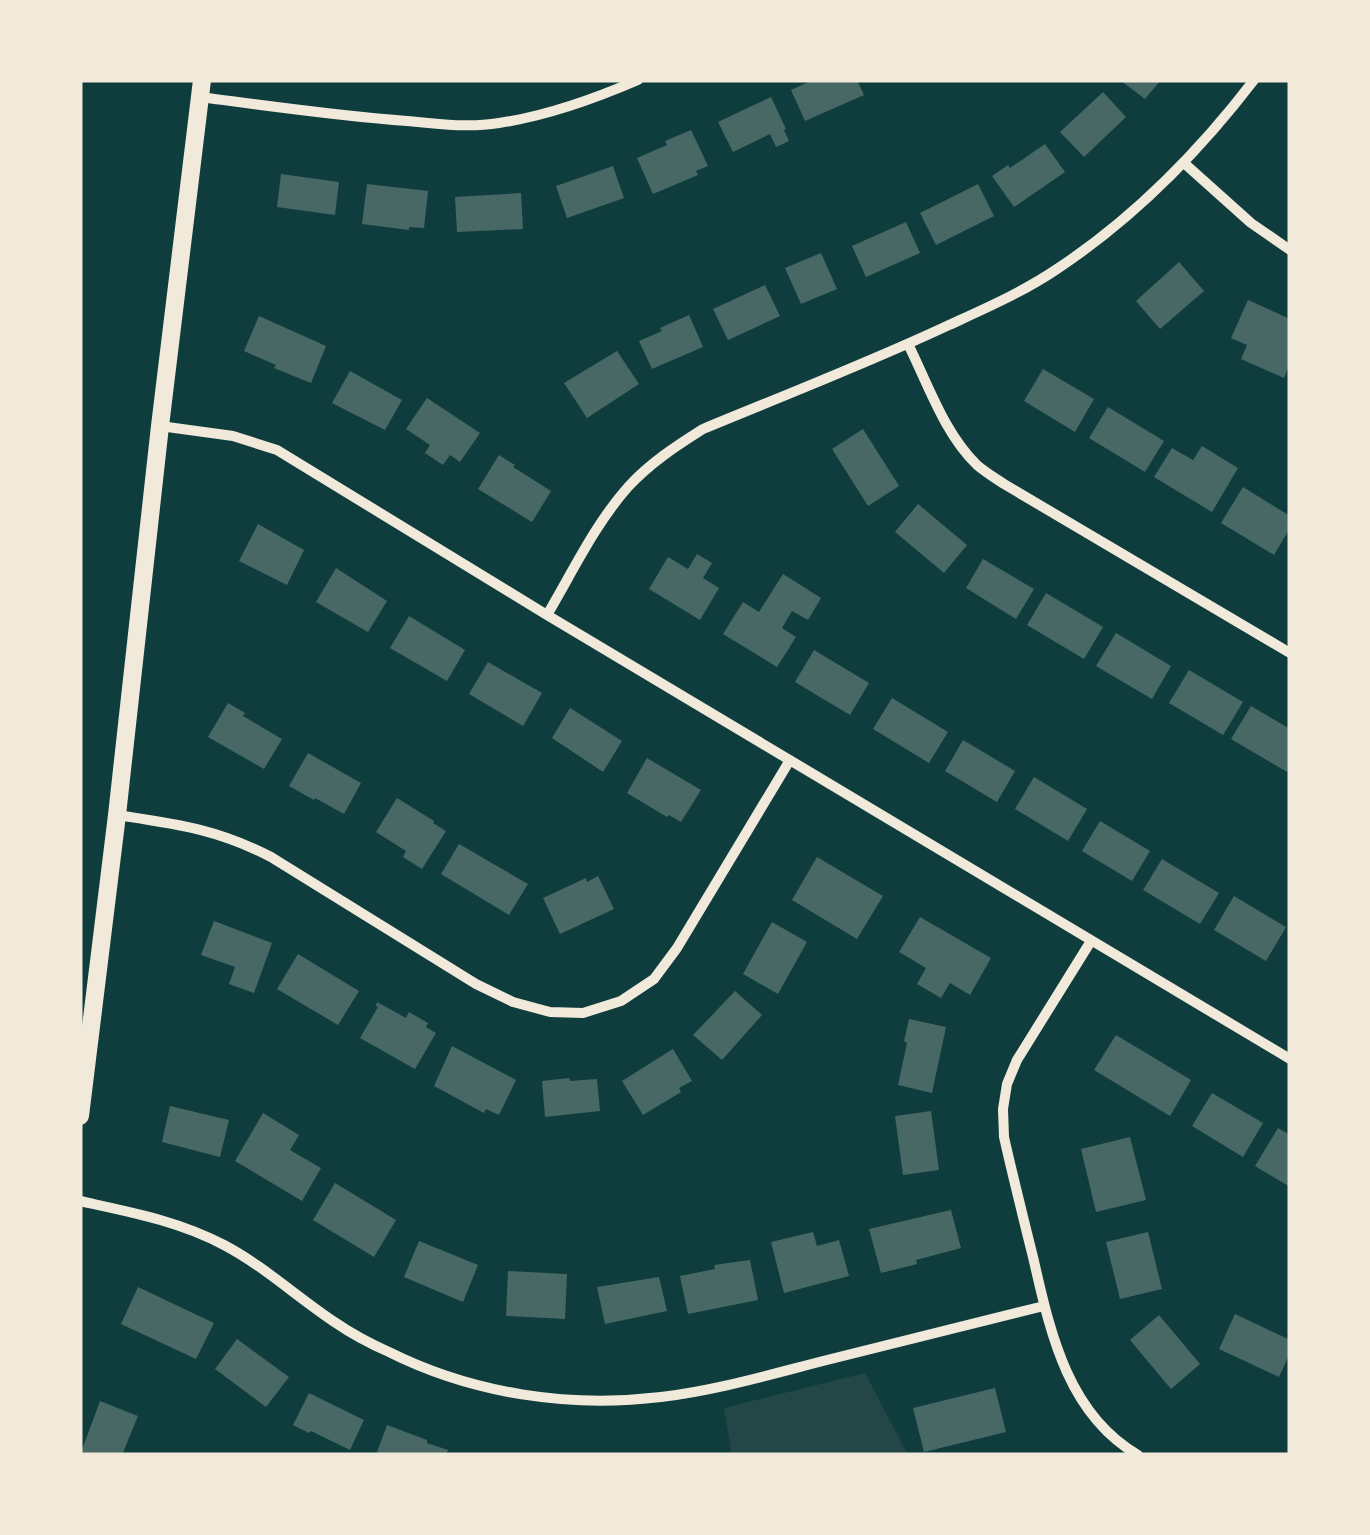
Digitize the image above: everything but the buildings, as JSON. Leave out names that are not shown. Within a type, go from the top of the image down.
[{"type":"main road","points":[[80,1116],[201,88]]},
{"type":"street","points":[[201,88],[364,118],[461,126],[539,114],[596,98],[638,80]]},
{"type":"street","points":[[547,615],[626,489],[675,446],[703,429],[1008,298],[1056,270],[1147,200],[1220,124],[1254,80]]},
{"type":"street","points":[[1184,163],[1250,223],[1290,250]]},
{"type":"street","points":[[908,344],[960,445],[978,466],[1290,653]]},
{"type":"street","points":[[160,426],[234,436],[277,450],[1290,1059]]},
{"type":"street","points":[[118,815],[201,828],[238,840],[476,984],[513,1002],[550,1012],[583,1013],[621,1001],[654,979],[677,948],[790,760]]},
{"type":"street","points":[[1091,940],[1006,1084],[1004,1137],[1062,1365],[1100,1426],[1138,1455]]},
{"type":"street","points":[[80,1201],[195,1230],[228,1247],[338,1325],[390,1353],[440,1374],[492,1389],[547,1398],[602,1402],[662,1397],[728,1385],[1044,1306]]},
{"type":"shaded area","points":[[865,1373],[908,1455],[732,1455],[724,1408]]}]
